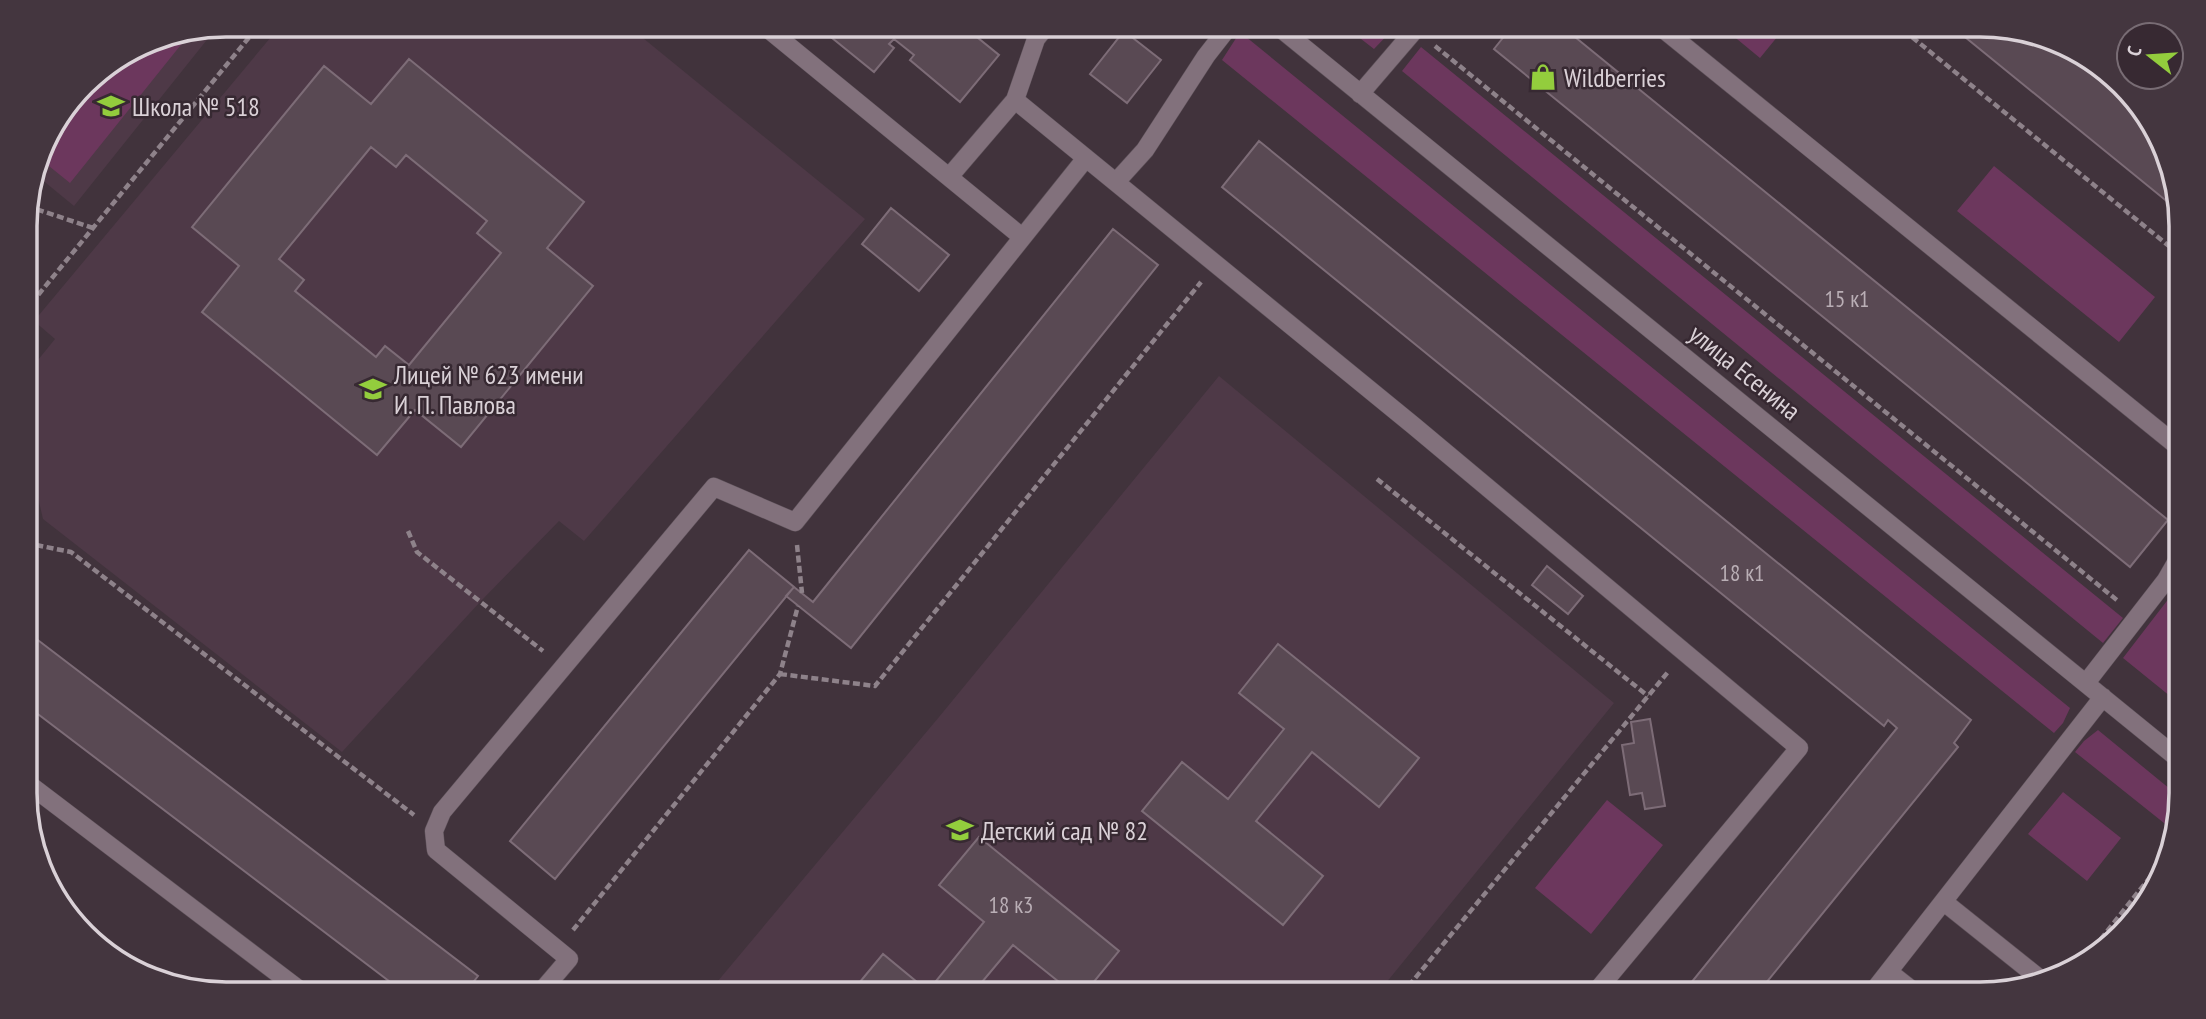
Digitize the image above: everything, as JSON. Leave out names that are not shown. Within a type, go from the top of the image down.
[{"type":"street","points":[[778,37],[1022,237]]},
{"type":"street","points":[[948,177],[1015,100],[1038,37]]},
{"type":"street","points":[[1116,183],[1145,150],[1221,37]]},
{"type":"street","name":"улица Есенина","points":[[1291,37],[2169,751]]},
{"type":"street","points":[[1360,94],[1408,37]]},
{"type":"street","points":[[1673,37],[2169,440]]},
{"type":"street","points":[[1015,100],[1415,426],[1799,748],[1604,982]]},
{"type":"street","points":[[549,982],[569,958],[436,850],[434,831],[442,812],[714,487],[795,522],[1086,158]]},
{"type":"street","points":[[2086,683],[2169,575]]},
{"type":"street","points":[[1881,982],[2103,697]]},
{"type":"street","points":[[37,790],[287,982]]},
{"type":"street","points":[[1944,902],[2034,974]]},
{"type":"street","points":[[1889,972],[1902,982]]},
{"type":"path","points":[[37,296],[249,37]]},
{"type":"path","points":[[1429,37],[2138,617]]},
{"type":"path","points":[[1912,37],[2169,245]]},
{"type":"path","points":[[37,209],[93,228]]},
{"type":"path","points":[[780,674],[876,686],[1216,264]]},
{"type":"path","points":[[1377,479],[1648,696]]},
{"type":"path","points":[[795,522],[802,593]]},
{"type":"path","points":[[408,531],[417,552],[563,666]]},
{"type":"path","points":[[37,545],[71,552],[434,831]]},
{"type":"path","points":[[557,950],[780,674],[798,606]]},
{"type":"path","points":[[1412,982],[1684,652]]},
{"type":"path","points":[[2103,936],[2148,879]]},
{"type":"shaded area","name":"Лицей № 623 имени И. П. Павлова","points":[[271,37],[642,37],[865,219],[584,541],[559,521],[480,602],[342,752],[43,519],[37,493],[37,361],[55,339],[37,324],[37,317]]},
{"type":"shaded area","points":[[1237,37],[1246,37],[2070,708],[2063,723],[2054,733],[1222,60]]},
{"type":"shaded area","points":[[1358,37],[1386,37],[1374,49]]},
{"type":"shaded area","points":[[1735,37],[1777,37],[1760,58]]},
{"type":"shaded area","name":"Школа № 518","points":[[209,38],[74,206],[42,180],[56,142],[76,111],[92,92],[131,62],[165,47]]},
{"type":"shaded area","points":[[183,42],[70,183],[47,165],[56,142],[76,111],[92,92],[131,62],[153,51]]},
{"type":"shaded area","points":[[1421,47],[2123,618],[2103,643],[1402,71]]},
{"type":"shaded area","points":[[1994,166],[2155,297],[2119,342],[1957,211]]},
{"type":"shaded area","points":[[1219,376],[1614,703],[1387,982],[717,982]]},
{"type":"shaded area","points":[[2169,598],[2169,695],[2123,658]]},
{"type":"shaded area","points":[[2098,730],[2169,788],[2167,825],[2075,752]]},
{"type":"shaded area","points":[[2063,792],[2121,838],[2087,881],[2028,834]]},
{"type":"shaded area","points":[[1607,800],[1663,845],[1591,934],[1535,888]]},
{"type":"building","points":[[831,37],[977,37],[999,55],[960,102],[910,60],[914,55],[894,39],[889,44],[894,48],[874,72]]},
{"type":"building","points":[[1119,37],[1132,37],[1161,60],[1127,103],[1090,74]]},
{"type":"building","points":[[1504,37],[1575,37],[2168,520],[2130,567],[1494,49]]},
{"type":"building","points":[[1965,37],[2017,40],[2041,47],[2075,62],[2095,76],[2114,92],[2144,131],[2155,153],[2168,201]]},
{"type":"building","points":[[409,59],[584,202],[547,248],[593,286],[461,447],[415,410],[377,455],[202,312],[239,266],[192,227],[324,66],[371,104]],"holes":[[[371,147],[396,167],[406,155],[487,221],[477,233],[501,253],[409,365],[385,346],[376,357],[295,291],[304,280],[279,259]]]},
{"type":"building","points":[[1259,141],[1971,720],[1954,743],[1958,747],[1767,982],[1692,982],[1897,728],[1888,720],[1884,726],[1222,187]]},
{"type":"building","points":[[891,208],[949,255],[919,291],[862,244]]},
{"type":"building","points":[[1113,229],[1158,265],[851,648],[786,596],[794,587],[813,602]]},
{"type":"building","points":[[749,550],[794,587],[555,879],[510,841]]},
{"type":"building","points":[[1547,566],[1583,596],[1568,614],[1532,585]]},
{"type":"building","points":[[37,639],[478,976],[473,982],[390,982],[37,713]]},
{"type":"building","points":[[1278,644],[1419,758],[1379,807],[1312,752],[1256,821],[1323,876],[1283,925],[1142,811],[1182,762],[1228,799],[1284,729],[1239,693]]},
{"type":"building","points":[[1650,719],[1665,806],[1645,809],[1642,793],[1630,795],[1622,745],[1634,743],[1631,722]]},
{"type":"building","points":[[979,837],[1119,951],[1094,982],[1059,982],[1013,945],[982,982],[935,982],[984,922],[939,885]]},
{"type":"building","points":[[883,954],[917,982],[860,982]]},
{"type":"place","name":"Wildberries","points":[[1543,77]]},
{"type":"place","name":"Школа № 518","points":[[111,106]]},
{"type":"place","name":"Лицей № 623 имени И. П. Павлова","points":[[373,389]]},
{"type":"place","name":"Детский сад № 82","points":[[960,830]]}]
